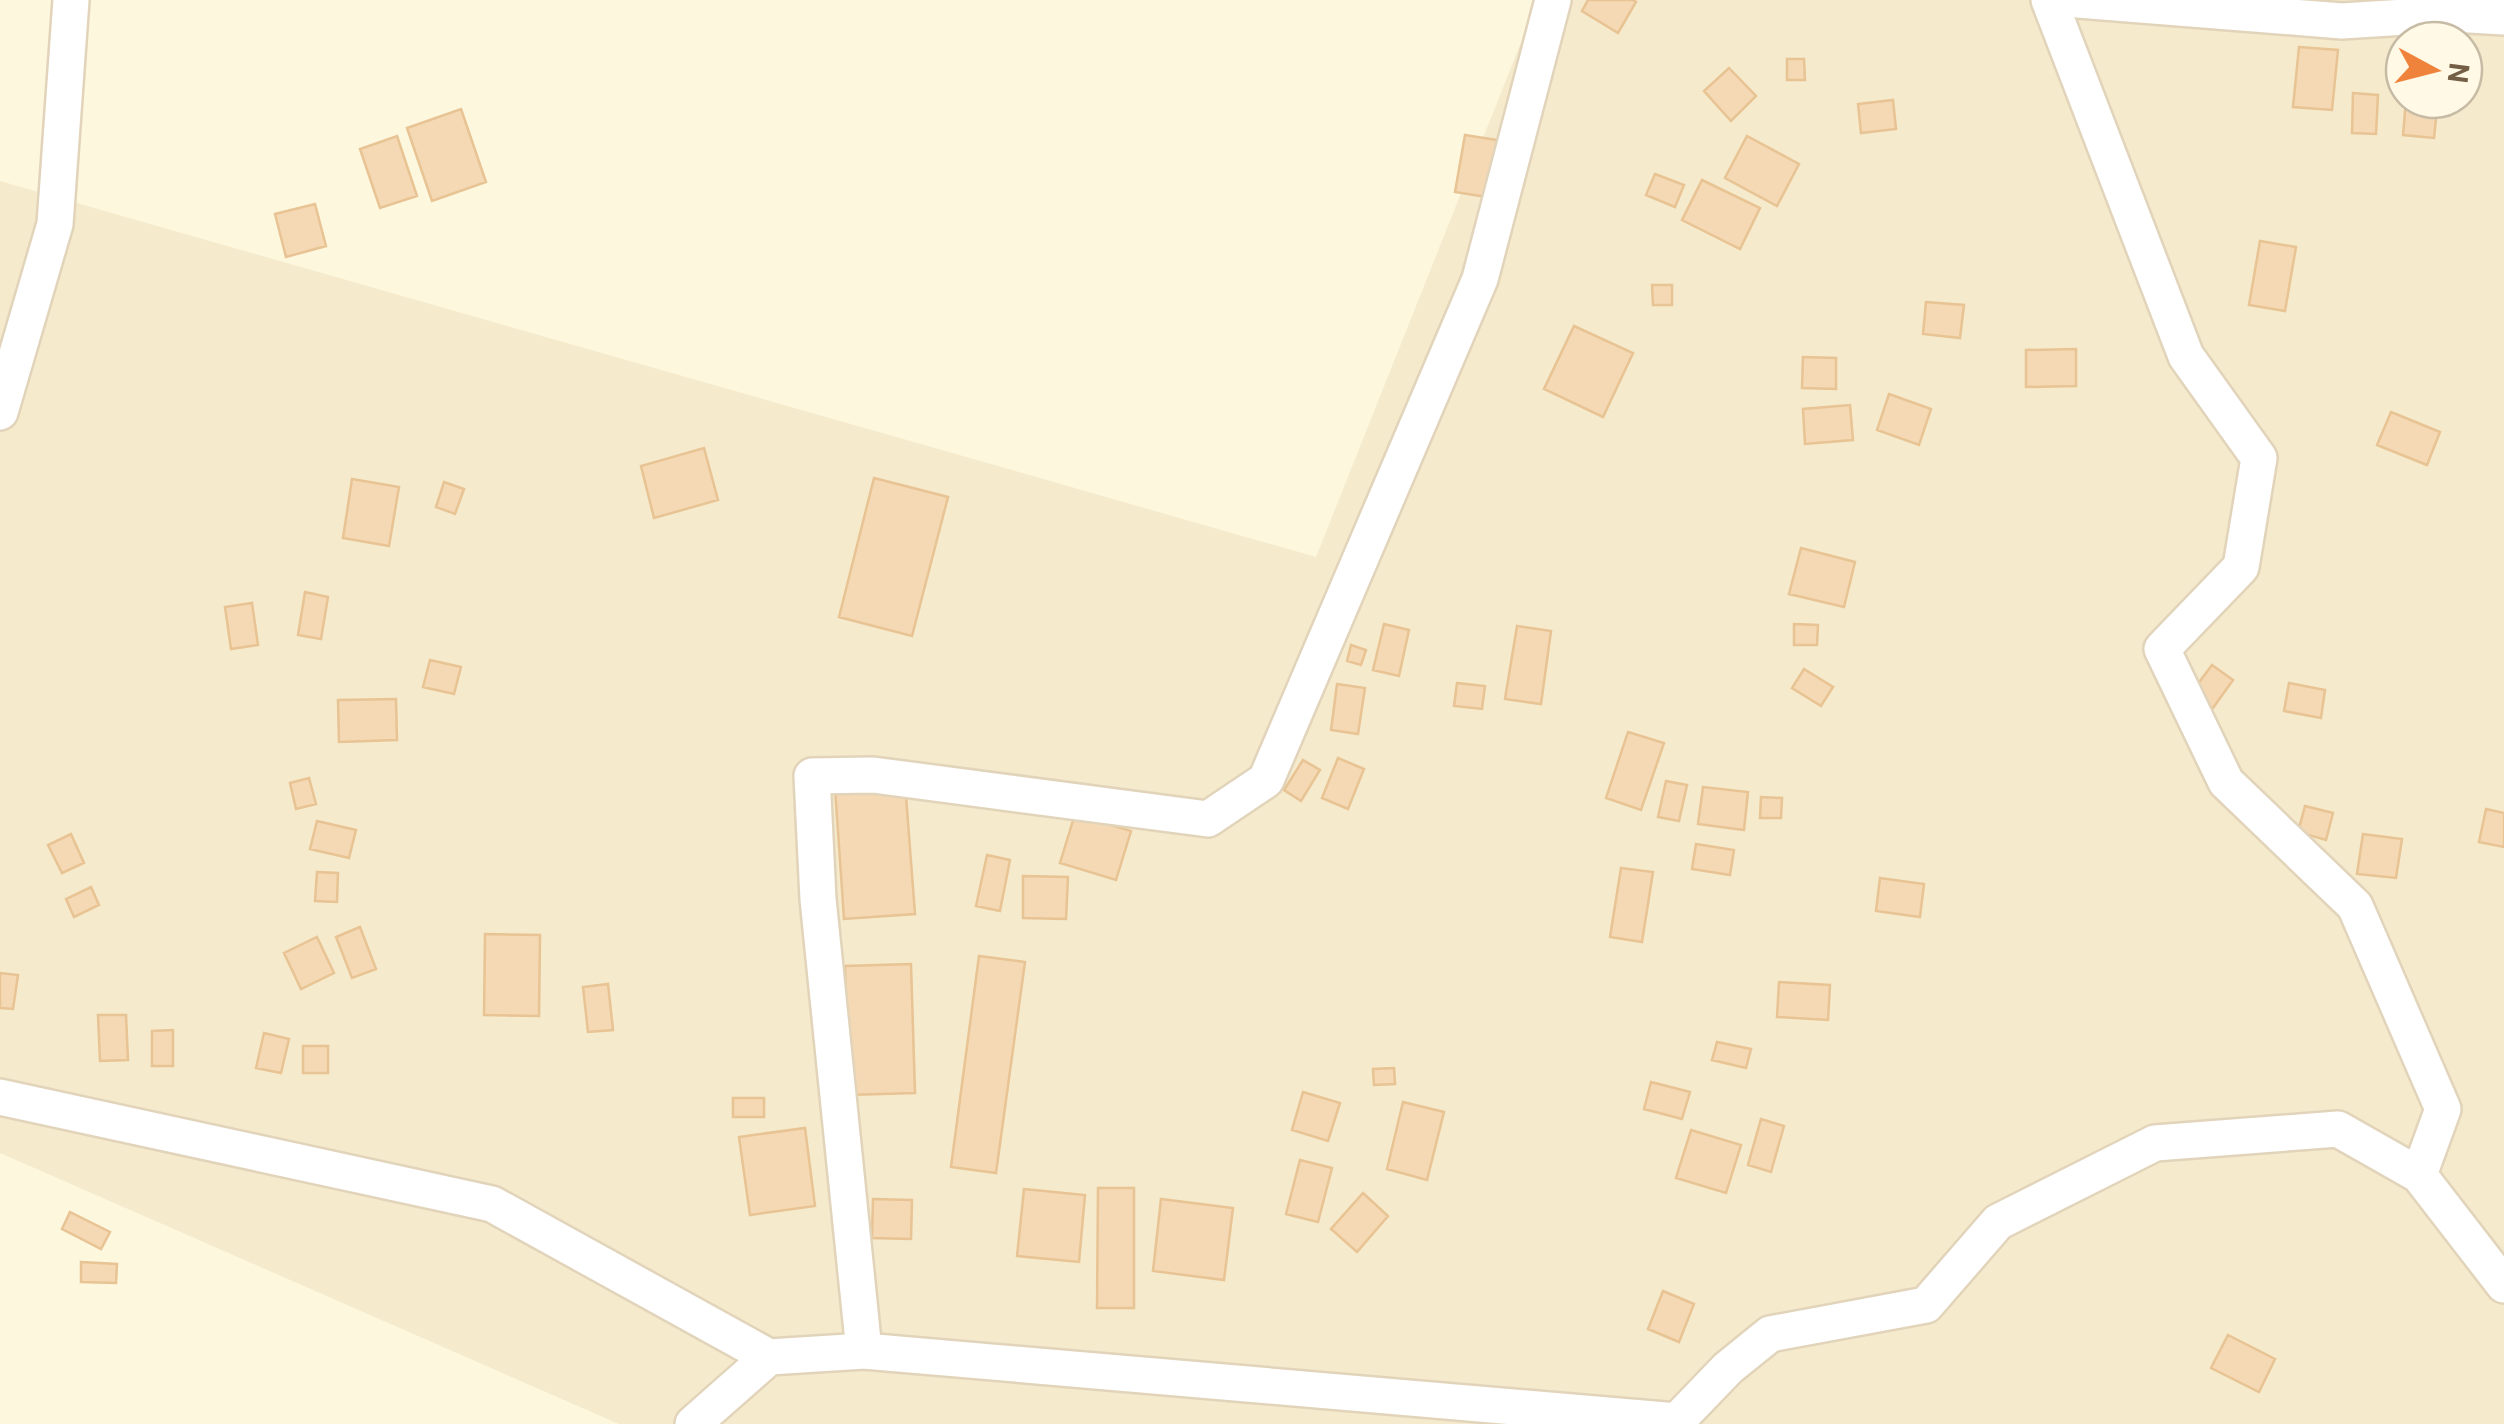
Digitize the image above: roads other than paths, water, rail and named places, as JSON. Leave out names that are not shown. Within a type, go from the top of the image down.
[{"type":"street","points":[[0,412],[56,224],[72,0]]},
{"type":"street","points":[[864,1351],[818,899],[812,776],[873,775],[1208,818],[1266,780],[1480,278],[1552,0]]},
{"type":"street","points":[[2049,0],[2186,356],[2259,458],[2241,566],[2162,649],[2226,782],[2355,906],[2443,1109],[2419,1175]]},
{"type":"street","points":[[2078,0],[2342,21],[2453,14],[2504,17]]},
{"type":"street","points":[[0,1096],[492,1204],[770,1357],[864,1351],[1677,1421],[1728,1368],[1770,1334],[1926,1305],[1998,1222],[2154,1143],[2338,1129],[2419,1175],[2504,1285]]},
{"type":"street","points":[[693,1424],[770,1357]]}]
